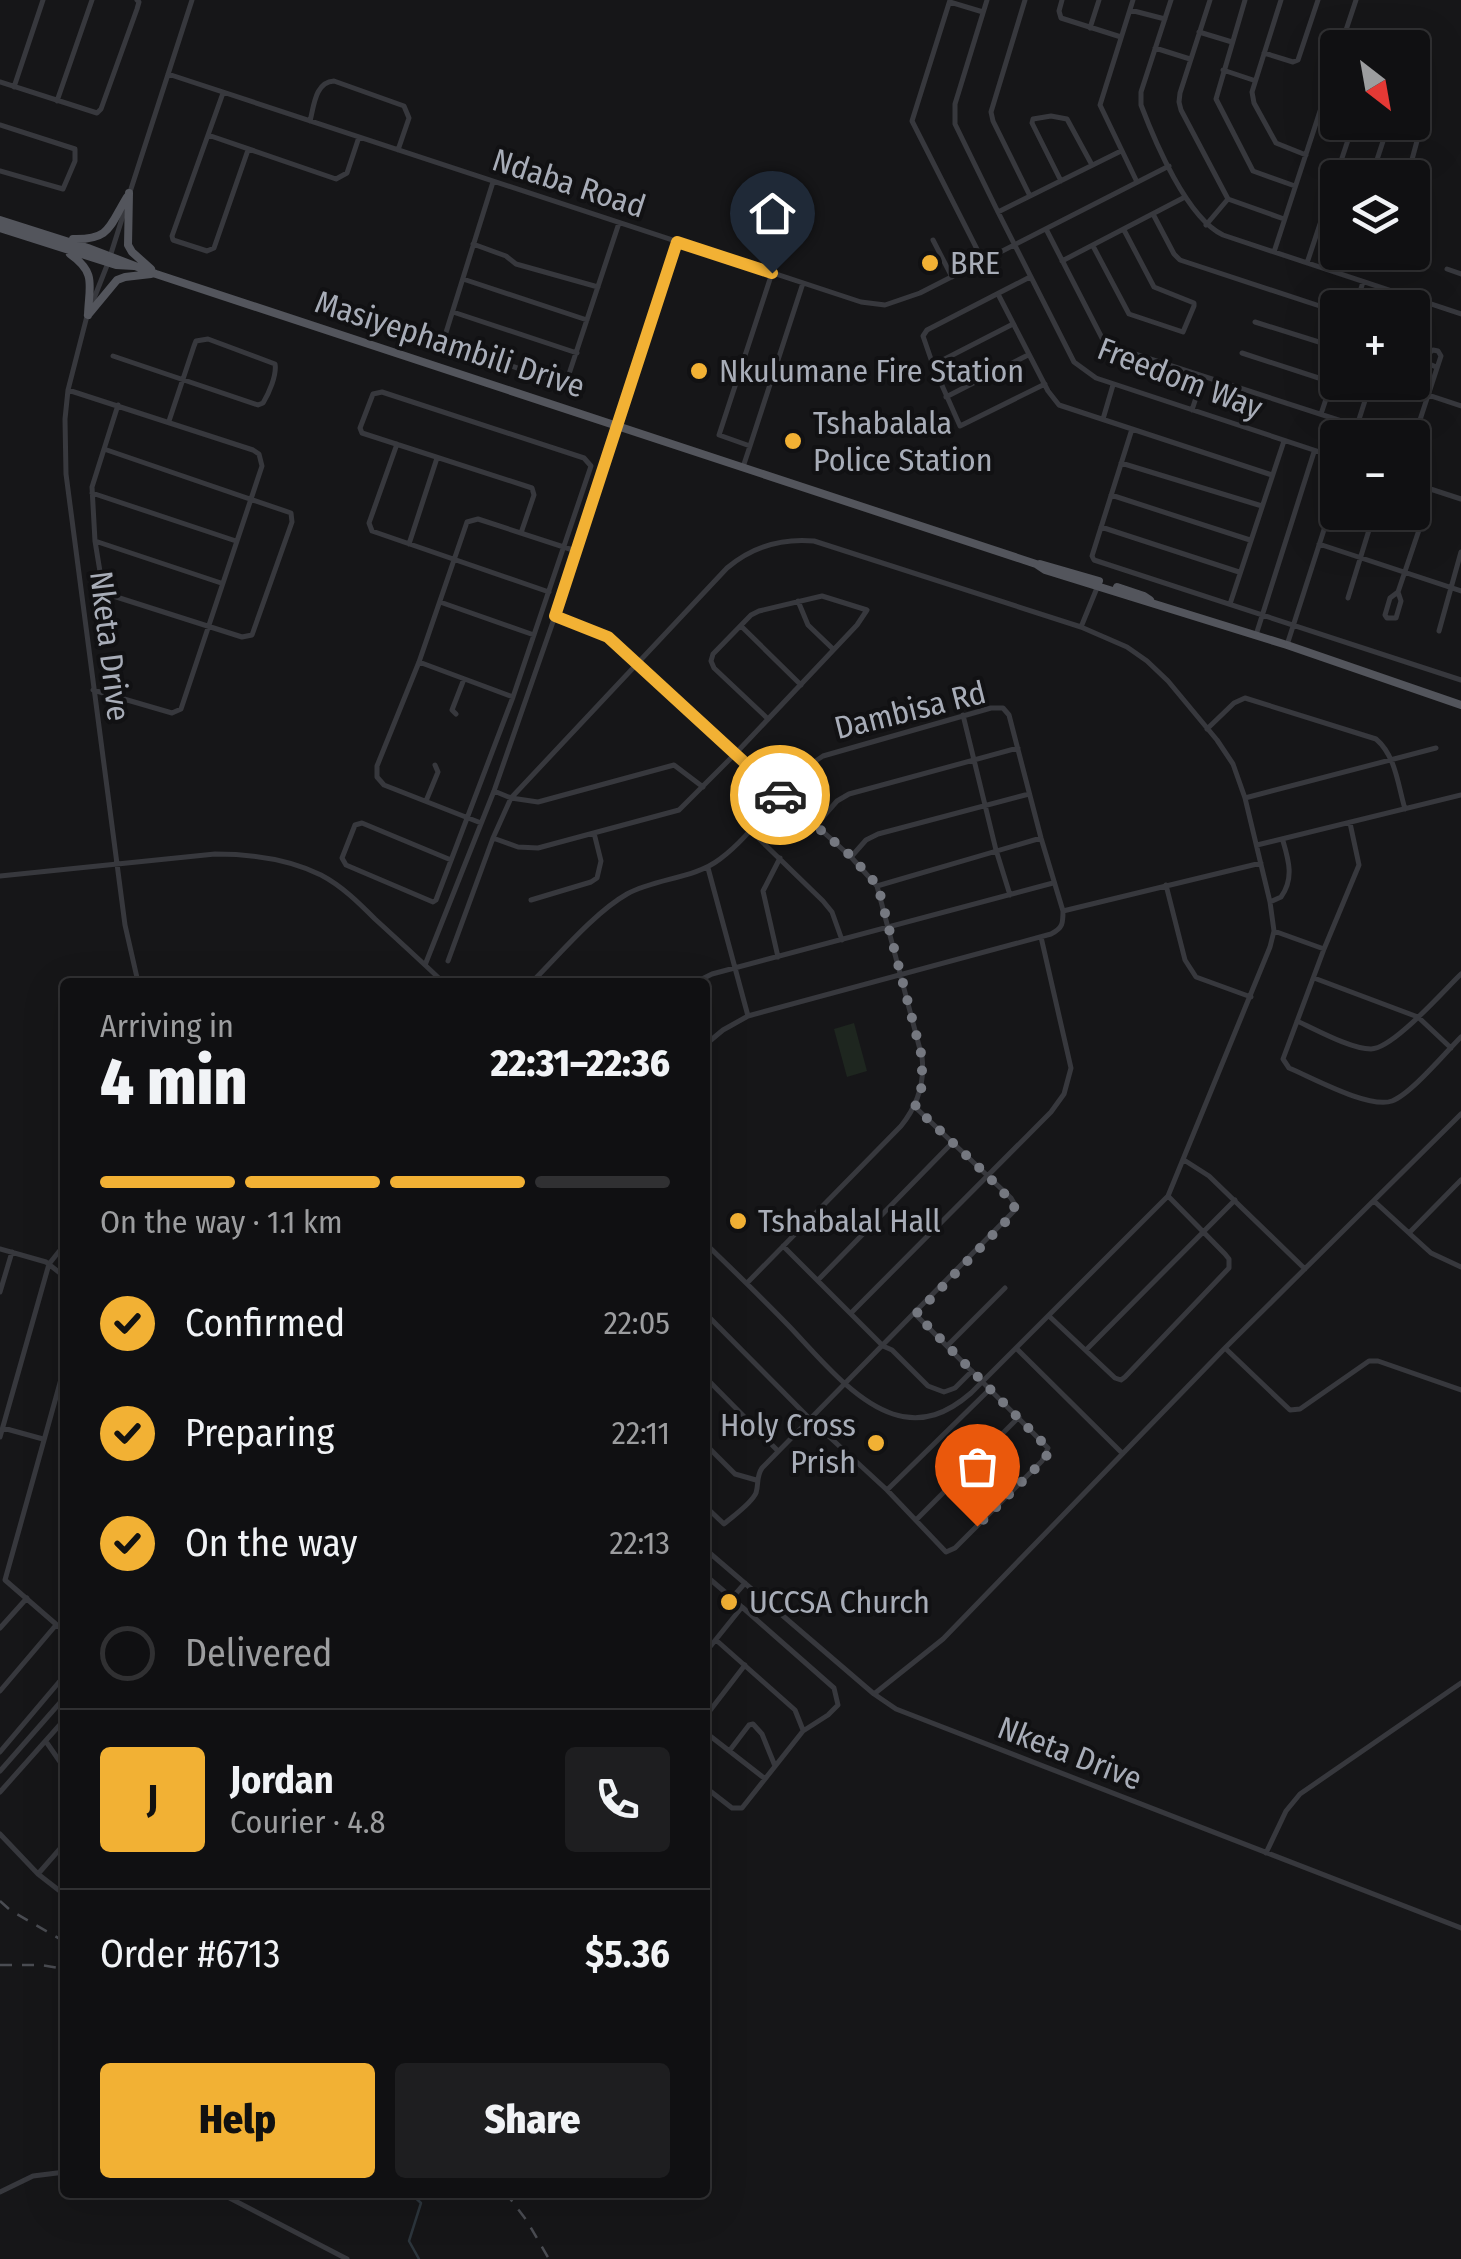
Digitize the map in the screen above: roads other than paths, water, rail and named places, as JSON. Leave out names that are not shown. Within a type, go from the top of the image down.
[{"type":"main road","points":[[62,244],[102,235],[130,193]]},
{"type":"main road","points":[[130,193],[128,245],[156,274]]},
{"type":"main road","name":"Masiyephambili Drive","points":[[0,224],[1036,564],[1047,564],[1461,705]]},
{"type":"main road","points":[[62,244],[88,270],[88,316]]},
{"type":"main road","points":[[88,316],[117,280],[156,274]]},
{"type":"street","points":[[14,87],[43,0]]},
{"type":"street","points":[[57,101],[92,0]]},
{"type":"street","points":[[0,82],[94,113],[100,111],[137,0]]},
{"type":"street","name":"Nketa Drive","points":[[137,978],[125,926],[93,690],[66,474],[65,418],[68,390],[88,316],[110,260],[192,0]]},
{"type":"street","name":"Freedom Way","points":[[987,0],[954,112],[958,132],[1074,362],[1089,375],[1113,385],[1320,453]]},
{"type":"street","points":[[1025,0],[991,112],[1030,196]]},
{"type":"street","points":[[1062,0],[1060,17],[1121,37]]},
{"type":"street","points":[[1090,28],[1098,0]]},
{"type":"street","points":[[1134,0],[1100,105],[1137,182]]},
{"type":"street","points":[[1171,0],[1140,92],[1140,106],[1185,197],[1206,225],[1223,235],[1388,290]]},
{"type":"street","points":[[1210,0],[1180,93],[1181,110],[1228,199],[1284,219]]},
{"type":"street","points":[[1245,0],[1216,99],[1252,169],[1294,186]]},
{"type":"street","points":[[1282,0],[1252,96],[1276,143],[1306,155]]},
{"type":"street","points":[[1264,53],[1298,60],[1318,0]]},
{"type":"street","points":[[1346,30],[1356,0]]},
{"type":"street","points":[[983,12],[950,1],[912,121],[983,261]]},
{"type":"street","points":[[1130,10],[1165,19]]},
{"type":"street","points":[[1199,32],[1232,42]]},
{"type":"street","points":[[1155,48],[1190,59]]},
{"type":"street","points":[[1223,70],[1254,81]]},
{"type":"street","name":"Ndaba Road","points":[[168,74],[861,302],[885,305],[920,293],[1169,166]]},
{"type":"street","points":[[310,122],[320,86],[334,81],[404,106],[409,118],[398,150]]},
{"type":"street","points":[[224,92],[172,236],[175,241],[207,251],[214,248],[248,150]]},
{"type":"street","points":[[1274,252],[1320,112]]},
{"type":"street","points":[[1061,181],[1033,119],[1066,118],[1092,165]]},
{"type":"street","points":[[0,124],[75,148],[77,155],[63,189],[0,171]]},
{"type":"street","points":[[208,135],[338,179],[346,173],[359,137]]},
{"type":"street","points":[[1306,263],[1348,140]]},
{"type":"street","points":[[998,212],[1121,151]]},
{"type":"street","points":[[494,182],[443,340],[562,384],[567,380],[620,223]]},
{"type":"street","points":[[1062,262],[1185,197]]},
{"type":"street","points":[[1206,225],[1228,199]]},
{"type":"street","points":[[1154,214],[1180,260],[1320,306]]},
{"type":"street","points":[[1046,229],[1108,344],[1339,420]]},
{"type":"street","points":[[1093,246],[1129,314],[1183,332],[1194,302],[1154,286],[1124,230]]},
{"type":"street","points":[[933,240],[952,277]]},
{"type":"street","points":[[425,964],[494,791],[677,242]]},
{"type":"street","points":[[473,244],[506,256],[516,264],[598,288]]},
{"type":"street","points":[[1447,269],[1461,274]]},
{"type":"street","points":[[750,446],[719,435],[772,273]]},
{"type":"street","points":[[1030,277],[925,332],[923,338],[962,426],[1044,384]]},
{"type":"street","points":[[463,279],[587,320]]},
{"type":"street","points":[[1361,290],[1364,282]]},
{"type":"street","points":[[743,468],[803,283]]},
{"type":"street","points":[[998,294],[1044,384],[1059,405],[1272,475]]},
{"type":"street","points":[[1430,304],[1461,314]]},
{"type":"street","points":[[453,312],[576,353]]},
{"type":"street","points":[[1256,322],[1320,342]]},
{"type":"street","points":[[933,365],[1013,324]]},
{"type":"street","points":[[113,356],[182,380],[261,404],[275,364],[203,339],[194,344],[182,380],[169,421]]},
{"type":"street","points":[[1242,353],[1320,378]]},
{"type":"street","points":[[946,397],[1029,354]]},
{"type":"street","points":[[1430,388],[1436,367]]},
{"type":"street","points":[[1192,410],[1202,376]]},
{"type":"street","points":[[1104,419],[1113,385]]},
{"type":"street","points":[[68,390],[259,454],[262,466],[179,711],[172,713],[93,690]]},
{"type":"street","points":[[451,860],[362,823],[356,825],[342,858],[346,866],[432,902],[436,900],[513,696],[590,474],[590,463],[375,392],[360,432],[532,488],[534,495],[522,533]]},
{"type":"street","points":[[1430,396],[1461,406]]},
{"type":"street","points":[[1321,414],[1326,400]]},
{"type":"street","points":[[104,449],[291,513],[292,522],[252,636],[242,637],[106,592],[102,586],[92,484],[118,405]]},
{"type":"street","points":[[1132,429],[1092,556],[1094,560],[1461,680]]},
{"type":"street","points":[[1229,605],[1284,440]]},
{"type":"street","points":[[397,444],[369,526],[374,532],[548,592]]},
{"type":"street","points":[[1256,635],[1315,451]]},
{"type":"street","points":[[409,544],[438,458]]},
{"type":"street","points":[[1122,463],[1262,506]]},
{"type":"street","points":[[1430,489],[1461,498]]},
{"type":"street","points":[[92,493],[236,542]]},
{"type":"street","points":[[1111,495],[1250,540]]},
{"type":"street","points":[[482,823],[384,785],[376,773],[464,528],[472,519],[577,551]]},
{"type":"street","points":[[1101,527],[1239,572]]},
{"type":"street","points":[[1287,645],[1324,530]]},
{"type":"street","points":[[1348,598],[1369,530]]},
{"type":"street","points":[[1398,592],[1390,598],[1388,618],[1396,618],[1401,601],[1398,592],[1419,530]]},
{"type":"street","points":[[96,541],[221,584]]},
{"type":"street","points":[[448,961],[511,798],[727,568],[741,557],[782,541],[814,541],[1081,627],[1147,660],[1168,681],[1233,764],[1257,845],[1274,931],[1251,998],[1168,1196],[983,1381],[950,1410],[925,1418],[890,1414],[846,1384],[710,1248]]},
{"type":"street","points":[[1319,544],[1461,591]]},
{"type":"street","points":[[1438,630],[1461,552]]},
{"type":"street","points":[[1081,627],[1099,584]]},
{"type":"street","points":[[493,838],[518,847],[538,848],[679,810],[857,625],[867,610],[822,596],[755,613],[713,654],[711,664],[767,718]]},
{"type":"street","points":[[440,602],[534,635]]},
{"type":"street","points":[[798,602],[808,625],[833,649]]},
{"type":"street","points":[[555,616],[601,633],[851,856],[878,886],[923,1071],[922,1086],[915,1107],[901,1126],[747,1283]]},
{"type":"street","points":[[741,626],[800,685]]},
{"type":"street","points":[[419,662],[513,696]]},
{"type":"street","points":[[456,714],[452,710],[464,679]]},
{"type":"street","points":[[1207,728],[1245,698],[1368,736],[1383,745],[1392,760],[1405,810]]},
{"type":"street","name":"Dambisa Rd","points":[[708,868],[732,849],[823,756],[992,708],[1006,710],[1018,748]]},
{"type":"street","points":[[962,714],[1010,896]]},
{"type":"street","points":[[710,1041],[748,1016],[1041,937],[1061,927],[1063,910],[1018,748],[849,794],[815,826]]},
{"type":"street","points":[[1245,798],[1436,748]]},
{"type":"street","points":[[426,801],[438,772],[434,765]]},
{"type":"street","points":[[494,791],[529,802],[544,802],[674,765],[703,787]]},
{"type":"street","points":[[851,856],[878,834],[1029,794]]},
{"type":"street","points":[[1257,845],[1461,795]]},
{"type":"street","points":[[1350,823],[1359,866],[1283,1059],[1286,1066],[1378,1102],[1388,1102],[1405,1094],[1461,1038]]},
{"type":"street","points":[[750,830],[832,912],[842,940]]},
{"type":"street","points":[[531,900],[597,878],[602,861],[594,833]]},
{"type":"street","points":[[878,886],[1040,838]]},
{"type":"street","points":[[1270,902],[1284,895],[1290,880],[1283,839]]},
{"type":"street","points":[[0,876],[227,854],[266,859],[309,870],[342,890],[440,978]]},
{"type":"street","points":[[778,957],[763,891],[780,858]]},
{"type":"street","points":[[1063,910],[1261,863]]},
{"type":"street","points":[[536,978],[624,896],[708,868],[748,1016]]},
{"type":"street","points":[[704,978],[1054,882]]},
{"type":"street","points":[[1166,884],[1191,971],[1251,998]]},
{"type":"street","points":[[1274,931],[1324,949]]},
{"type":"street","points":[[850,1313],[1058,1104],[1070,1068],[1041,937]]},
{"type":"street","points":[[1297,1021],[1374,1050],[1388,1044],[1461,974]]},
{"type":"street","points":[[1314,978],[1418,1017],[1450,1048]]},
{"type":"street","points":[[710,1511],[724,1524],[756,1494],[756,1480],[762,1468],[1014,1212],[1011,1198],[915,1107]]},
{"type":"street","points":[[874,1694],[943,1640],[1226,1348],[1461,1114]]},
{"type":"street","points":[[818,1280],[952,1143]]},
{"type":"street","points":[[1184,1160],[1203,1170],[1306,1269]]},
{"type":"street","points":[[1409,1233],[1461,1180]]},
{"type":"street","points":[[1050,1316],[1115,1378],[1125,1377],[1230,1268],[1230,1259],[1168,1196]]},
{"type":"street","points":[[1086,1350],[1236,1200]]},
{"type":"street","points":[[1374,1200],[1429,1252],[1461,1267]]},
{"type":"street","points":[[783,1246],[928,1386],[944,1392],[955,1388],[972,1371]]},
{"type":"street","points":[[0,1249],[49,1264],[60,1273]]},
{"type":"street","points":[[0,1437],[49,1264],[60,1250]]},
{"type":"street","points":[[0,1292],[12,1252]]},
{"type":"street","points":[[947,1346],[1004,1288]]},
{"type":"street","points":[[710,1319],[887,1490],[943,1551],[953,1550],[1042,1462],[1048,1448],[916,1314]]},
{"type":"street","points":[[1016,1348],[1122,1454]]},
{"type":"street","points":[[1226,1348],[1290,1410],[1300,1409],[1369,1361],[1461,1390]]},
{"type":"street","points":[[60,1382],[2,1580],[60,1628]]},
{"type":"street","points":[[710,1382],[778,1451]]},
{"type":"street","points":[[887,1490],[990,1388]]},
{"type":"street","points":[[916,1520],[1019,1417]]},
{"type":"street","points":[[1,1427],[43,1439]]},
{"type":"street","points":[[710,1449],[735,1474],[756,1480]]},
{"type":"street","name":"Nketa Drive","points":[[710,1553],[874,1694],[904,1713],[1461,1928]]},
{"type":"street","points":[[710,1579],[834,1688],[838,1705],[803,1731],[742,1808],[732,1808],[710,1792]]},
{"type":"street","points":[[732,1598],[745,1583]]},
{"type":"street","points":[[0,1628],[27,1598]]},
{"type":"street","points":[[710,1647],[742,1607]]},
{"type":"street","points":[[0,1692],[56,1624]]},
{"type":"street","points":[[716,1640],[795,1710],[803,1731]]},
{"type":"street","points":[[710,1710],[744,1665]]},
{"type":"street","points":[[0,1752],[60,1682]]},
{"type":"street","points":[[1266,1853],[1286,1810],[1300,1794],[1461,1683]]},
{"type":"street","points":[[0,1772],[60,1703]]},
{"type":"street","points":[[730,1750],[753,1724],[762,1734],[775,1766]]},
{"type":"street","points":[[0,1792],[60,1725]]},
{"type":"street","points":[[710,1736],[764,1778]]},
{"type":"street","points":[[46,1742],[60,1762]]},
{"type":"street","points":[[0,1834],[60,1891]]},
{"type":"street","points":[[38,1874],[60,1849]]},
{"type":"street","points":[[0,2192],[33,2176],[60,2173]]},
{"type":"street","points":[[230,2198],[347,2259]]},
{"type":"waterway","points":[[416,2198],[421,2203],[409,2241],[419,2259]]},
{"type":"railway","points":[[0,1901],[60,1939]]},
{"type":"railway","points":[[0,1965],[60,1968]]},
{"type":"railway","points":[[510,2198],[549,2259]]},
{"type":"place","name":"BRE","points":[[930,263]]},
{"type":"place","name":"Nkulumane Fire Station","points":[[699,371]]},
{"type":"place","name":"Tshabalala Police Station","points":[[793,441]]},
{"type":"place","name":"Tshabalal Hall","points":[[738,1221]]},
{"type":"place","name":"Holy Cross Prish","points":[[876,1443]]},
{"type":"place","name":"UCCSA Church","points":[[729,1602]]}]
